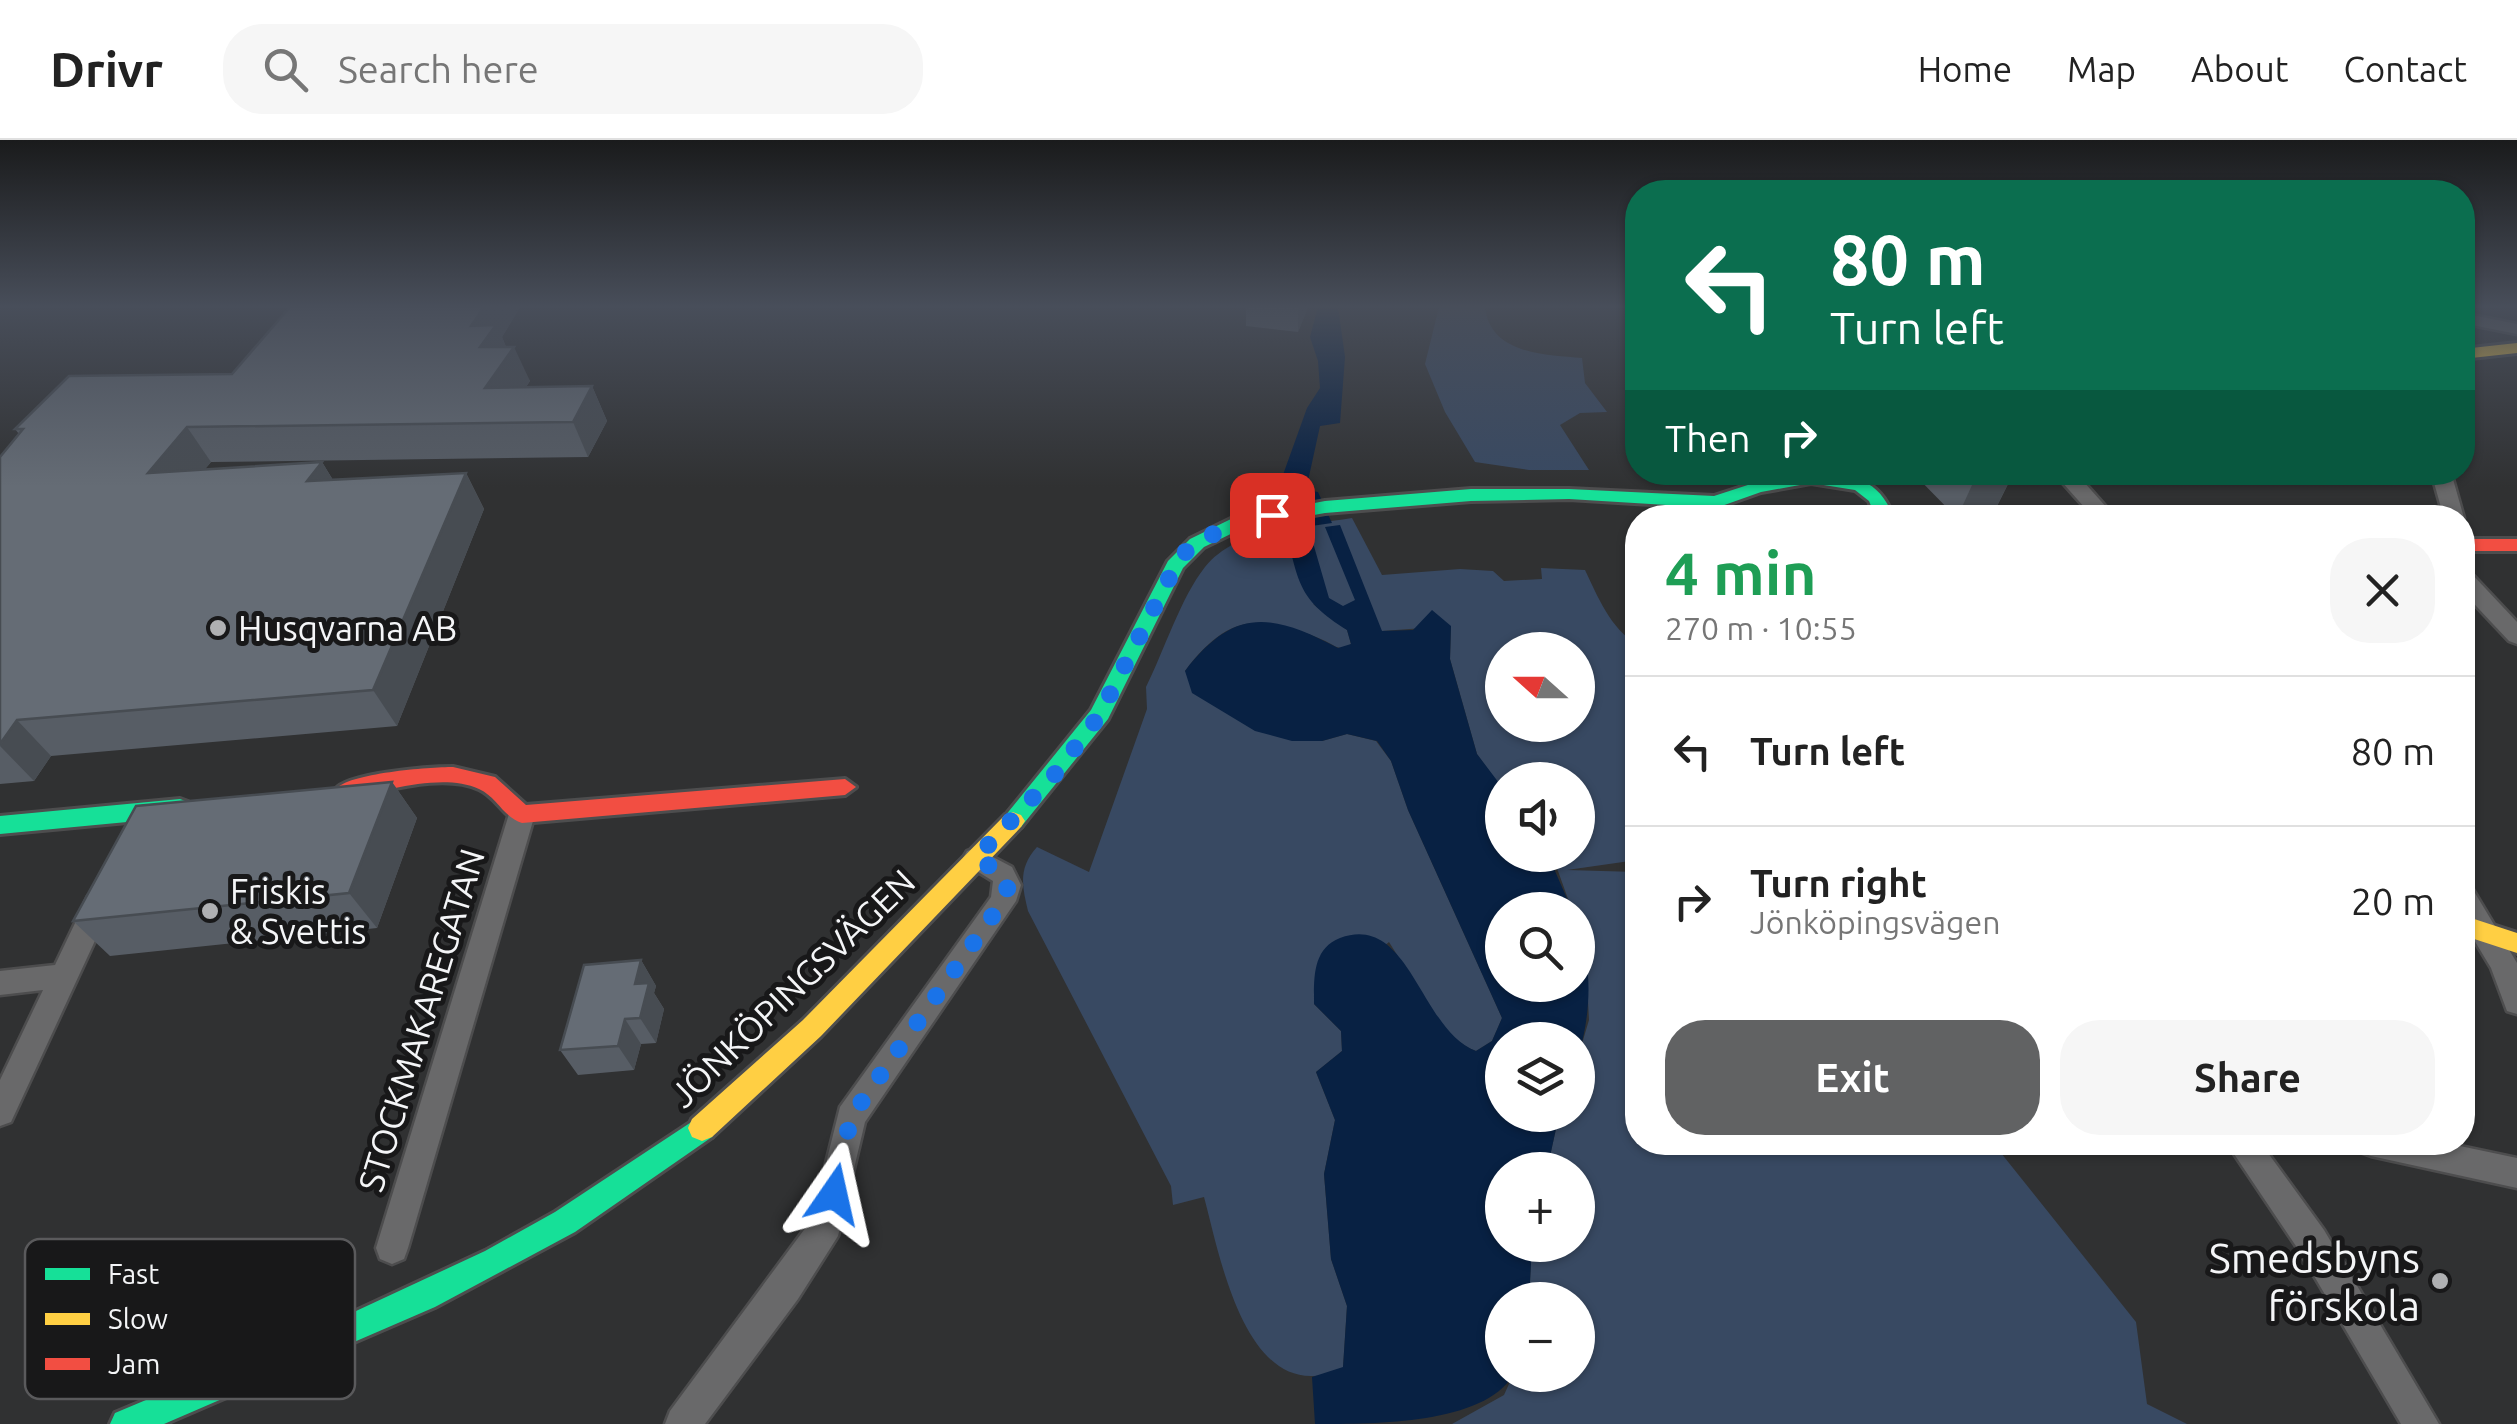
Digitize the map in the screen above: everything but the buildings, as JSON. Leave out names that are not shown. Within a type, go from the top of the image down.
[{"type":"street","points":[[1716,502],[1771,485]]},
{"type":"street","points":[[1865,485],[1880,505]]},
{"type":"street","points":[[2075,485],[2094,505]]},
{"type":"street","name":"JÖNKÖPINGSVÄGEN","points":[[355,1330],[580,1216],[634,1179],[766,1071],[1056,773],[1099,716],[1181,555],[1221,529],[1272,515],[1440,496],[1716,502]]},
{"type":"street","points":[[1716,502],[1720,505]]},
{"type":"street","points":[[2475,543],[2517,545]]},
{"type":"street","points":[[2475,591],[2517,636]]},
{"type":"street","points":[[331,792],[466,778],[493,786],[513,810],[522,814],[845,787]]},
{"type":"street","points":[[0,824],[199,806]]},
{"type":"street","points":[[129,840],[143,812]]},
{"type":"street","name":"STOCKMAKAREGATAN","points":[[392,1248],[522,814]]},
{"type":"street","points":[[683,1424],[827,1226],[851,1117],[1003,901],[1008,886],[1003,874],[976,858]]},
{"type":"street","points":[[0,1112],[108,883]]},
{"type":"street","points":[[2475,929],[2517,944]]},
{"type":"street","points":[[2475,930],[2504,965],[2517,1002]]},
{"type":"street","points":[[0,983],[63,976]]},
{"type":"street","points":[[2250,1155],[2312,1241],[2420,1424]]},
{"type":"street","points":[[2430,1155],[2517,1174]]},
{"type":"street","name":"JÖNKÖPINGSVÄGEN","points":[[126,1424],[187,1399]]},
{"type":"shaded area","points":[[1318,367],[1344,367],[1340,423],[1320,426],[1306,490],[1318,492],[1332,523],[1284,530],[1275,497],[1307,408],[1320,388]]},
{"type":"shaded area","points":[[1426,367],[1583,367],[1585,383],[1607,412],[1580,413],[1560,425],[1589,470],[1529,470],[1475,462],[1445,412]]},
{"type":"shaded area","points":[[1352,518],[1382,575],[1460,569],[1493,571],[1504,581],[1542,579],[1541,568],[1585,570],[1612,621],[1625,635],[1625,862],[1595,866],[1595,762],[1485,762],[1485,765],[1477,754],[1450,659],[1451,626],[1382,631],[1345,613],[1313,604],[1347,630],[1351,644],[1340,648],[1280,625],[1246,624],[1216,638],[1185,671],[1322,741],[1347,734],[1376,741],[1391,761],[1408,810],[1485,980],[1485,1002],[1495,1002],[1502,1018],[1500,1022],[1485,1022],[1485,1045],[1476,1051],[1462,1043],[1437,1019],[1389,942],[1314,1004],[1341,1031],[1342,1051],[1316,1072],[1335,1120],[1324,1174],[1331,1259],[1347,1306],[1343,1368],[1314,1376],[1289,1372],[1268,1357],[1251,1335],[1226,1277],[1204,1197],[1173,1205],[1171,1186],[1028,911],[1023,878],[1037,847],[1089,872],[1147,709],[1146,687],[1196,579],[1219,554],[1235,544],[1273,531]]},
{"type":"shaded area","points":[[1340,525],[1382,631],[1413,630],[1432,610],[1451,626],[1450,659],[1477,754],[1485,765],[1485,872],[1555,872],[1564,892],[1485,892],[1485,980],[1408,810],[1391,761],[1377,741],[1347,734],[1322,741],[1292,741],[1255,731],[1192,693],[1185,671],[1220,635],[1237,626],[1273,623],[1338,648],[1351,644],[1347,630],[1319,609],[1303,589],[1286,532],[1309,529],[1329,598],[1343,606],[1355,600],[1325,527]]},
{"type":"shaded area","points":[[1558,872],[1625,872],[1625,1155],[2003,1155],[2136,1322],[2147,1404],[2187,1424],[1452,1424],[1505,1392],[1595,1392],[1595,1282],[1530,1282],[1531,1262],[1595,1262],[1595,1152],[1551,1152],[1555,1132],[1595,1132],[1595,1022],[1588,1022],[1588,1002],[1595,1002],[1595,892],[1566,892]]},
{"type":"shaded area","points":[[1364,935],[1383,942],[1399,957],[1441,1021],[1457,1039],[1476,1051],[1485,1045],[1485,1132],[1555,1132],[1551,1152],[1485,1152],[1485,1262],[1531,1262],[1530,1282],[1485,1282],[1485,1392],[1497,1392],[1454,1412],[1426,1418],[1315,1424],[1312,1377],[1343,1367],[1347,1306],[1331,1259],[1324,1174],[1335,1120],[1316,1072],[1342,1051],[1341,1031],[1314,1004],[1315,975],[1324,949],[1340,938]]},
{"type":"shaded area","points":[[1495,1002],[1587,1002],[1586,1022],[1500,1022]]},
{"type":"traffic: fast","points":[[1013,821],[1100,714],[1175,565],[1197,543],[1238,523],[1325,507],[1471,495],[1569,494],[1716,502],[1769,485]]},
{"type":"traffic: fast","points":[[1860,485],[1880,505]]},
{"type":"traffic: fast","points":[[0,825],[180,808]]},
{"type":"traffic: fast","points":[[355,1328],[495,1261],[565,1222],[702,1128]]},
{"type":"traffic: fast","points":[[126,1424],[185,1399]]},
{"type":"traffic: slow","points":[[702,1128],[812,1028],[1013,821]]},
{"type":"traffic: slow","points":[[2475,929],[2517,943]]},
{"type":"traffic: jam","points":[[2475,545],[2517,545]]},
{"type":"traffic: jam","points":[[346,790],[435,776],[471,778],[492,786],[522,814],[845,787]]},
{"type":"place","name":"Husqvarna AB","points":[[218,628]]},
{"type":"place","name":"Friskis & Svettis","points":[[210,911]]},
{"type":"place","name":"Smedsbyns förskola","points":[[2440,1281]]},
{"type":"route","points":[[834,1194],[851,1117],[1003,901],[1008,886],[1003,874],[976,858],[1056,773],[1099,716],[1181,555],[1221,529],[1272,515]]}]
